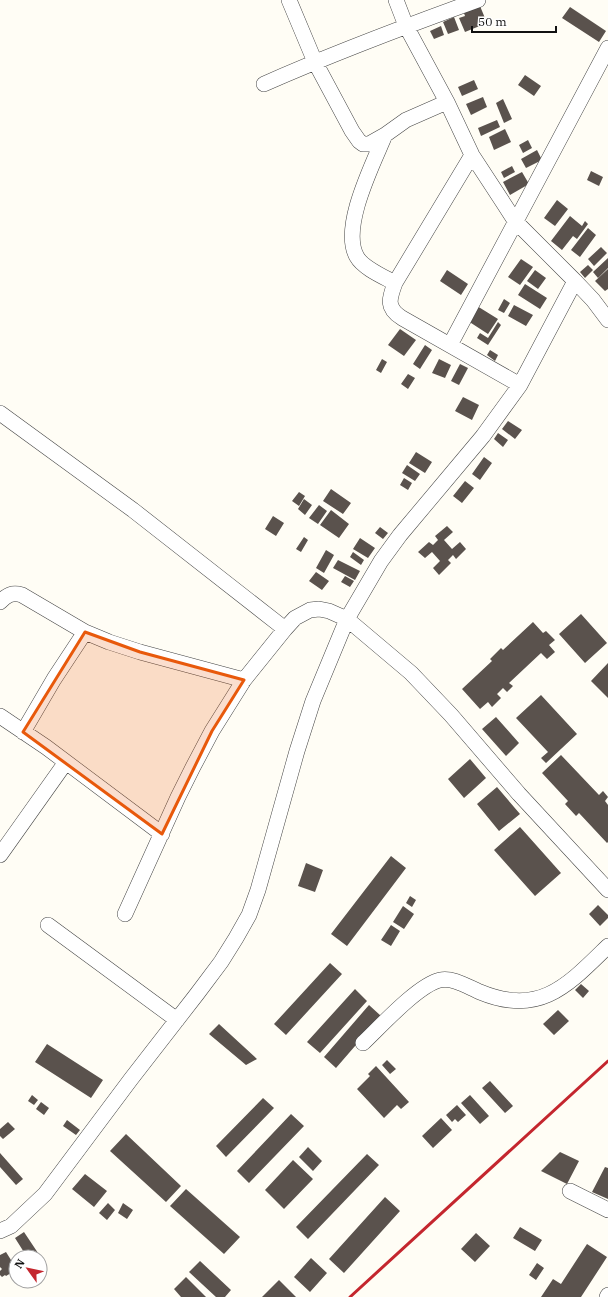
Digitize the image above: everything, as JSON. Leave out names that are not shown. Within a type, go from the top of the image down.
[{"type":"street","points":[[289,0],[315,62],[352,131],[362,144],[369,144],[406,120],[447,102]]},
{"type":"street","points":[[396,0],[406,26],[447,102],[472,155],[516,222],[575,280],[608,320]]},
{"type":"street","points":[[264,84],[406,26],[478,0]]},
{"type":"street","points":[[450,345],[608,48]]},
{"type":"street","points":[[385,135],[357,204],[352,233],[355,253],[361,262],[395,283]]},
{"type":"street","points":[[472,155],[395,283],[390,295],[391,306],[394,314],[520,385]]},
{"type":"street","points":[[0,1231],[11,1226],[45,1194],[177,1020],[236,938],[249,915],[258,890],[297,751],[313,701],[347,619],[381,561],[400,535],[483,436],[520,385],[575,280]]},
{"type":"street","points":[[0,413],[133,510],[285,628]]},
{"type":"street","points":[[0,602],[5,597],[12,594],[22,595],[85,632],[109,642],[140,652],[244,680]]},
{"type":"street","points":[[125,914],[178,797],[212,731],[244,680],[285,628],[295,618],[310,610],[319,609],[329,611],[347,619],[411,673],[451,715],[519,794],[608,890]]},
{"type":"street","points":[[23,732],[54,679],[85,632]]},
{"type":"street","points":[[0,716],[46,747],[162,834]]},
{"type":"street","points":[[0,855],[66,762]]},
{"type":"street","points":[[48,925],[177,1020]]},
{"type":"street","points":[[363,1043],[406,1002],[431,983],[446,979],[493,997],[512,1001],[530,1001],[552,994],[568,984],[608,946]]},
{"type":"street","points":[[570,1191],[608,1210]]},
{"type":"highlighted area","points":[[85,632],[140,652],[244,680],[212,731],[162,834],[23,732]]},
{"type":"building","points":[[480,6],[487,23],[465,32],[459,18],[465,16],[464,13]]},
{"type":"building","points":[[570,7],[606,31],[599,42],[562,18]]},
{"type":"building","points":[[454,17],[459,30],[448,34],[443,22]]},
{"type":"building","points":[[441,26],[444,35],[434,39],[430,31]]},
{"type":"building","points":[[525,75],[541,86],[534,96],[518,85]]},
{"type":"building","points":[[474,80],[478,89],[462,96],[458,87]]},
{"type":"building","points":[[483,97],[487,107],[471,115],[466,104]]},
{"type":"building","points":[[503,99],[512,119],[504,123],[496,103]]},
{"type":"building","points":[[497,120],[500,127],[481,136],[478,128]]},
{"type":"building","points":[[505,129],[511,142],[494,150],[489,137]]},
{"type":"building","points":[[528,140],[532,148],[523,153],[519,145]]},
{"type":"building","points":[[537,150],[542,160],[526,168],[521,159]]},
{"type":"building","points":[[512,166],[515,172],[504,178],[501,172]]},
{"type":"building","points":[[591,171],[603,177],[599,186],[587,180]]},
{"type":"building","points":[[522,172],[529,184],[510,195],[503,182]]},
{"type":"building","points":[[557,200],[568,209],[555,226],[544,218]]},
{"type":"building","points":[[570,216],[582,226],[585,221],[588,224],[577,239],[573,236],[562,250],[551,241]]},
{"type":"building","points":[[588,228],[596,235],[580,257],[571,250]]},
{"type":"building","points":[[601,247],[607,253],[594,266],[588,259]]},
{"type":"building","points":[[608,258],[608,268],[598,278],[593,272]]},
{"type":"building","points":[[521,259],[533,267],[520,285],[508,277]]},
{"type":"building","points":[[588,265],[593,270],[585,278],[580,272]]},
{"type":"building","points":[[608,269],[608,289],[605,291],[595,281]]},
{"type":"building","points":[[447,270],[468,284],[461,295],[440,281]]},
{"type":"building","points":[[535,270],[546,278],[538,289],[527,281]]},
{"type":"building","points":[[525,284],[547,298],[540,309],[518,295]]},
{"type":"building","points":[[504,299],[510,303],[504,313],[498,310]]},
{"type":"building","points":[[514,305],[533,315],[526,326],[508,316]]},
{"type":"building","points":[[477,306],[498,319],[488,334],[468,321]]},
{"type":"building","points":[[498,322],[501,325],[488,345],[477,338],[480,333],[488,338]]},
{"type":"building","points":[[400,329],[416,340],[404,356],[388,345]]},
{"type":"building","points":[[425,345],[432,350],[420,369],[413,364]]},
{"type":"building","points":[[490,350],[498,355],[495,361],[487,355]]},
{"type":"building","points":[[382,359],[387,362],[381,373],[376,370]]},
{"type":"building","points":[[439,359],[451,365],[445,378],[432,373]]},
{"type":"building","points":[[460,364],[468,368],[459,385],[451,381]]},
{"type":"building","points":[[408,374],[415,378],[408,389],[401,384]]},
{"type":"building","points":[[463,397],[479,405],[472,420],[455,411]]},
{"type":"building","points":[[508,421],[522,430],[515,439],[502,429]]},
{"type":"building","points":[[498,433],[508,440],[503,447],[494,439]]},
{"type":"building","points":[[416,452],[432,462],[425,473],[409,463]]},
{"type":"building","points":[[484,457],[492,463],[480,480],[472,474]]},
{"type":"building","points":[[407,465],[420,474],[415,481],[402,473]]},
{"type":"building","points":[[404,478],[412,483],[408,490],[400,485]]},
{"type":"building","points":[[465,481],[474,488],[462,503],[453,496]]},
{"type":"building","points":[[331,489],[351,503],[343,514],[323,501]]},
{"type":"building","points":[[299,492],[305,496],[299,506],[292,501]]},
{"type":"building","points":[[304,499],[312,505],[305,515],[298,509]]},
{"type":"building","points":[[319,505],[327,511],[318,524],[309,518]]},
{"type":"building","points":[[331,510],[349,524],[339,538],[320,525]]},
{"type":"building","points":[[273,516],[284,523],[276,536],[265,529]]},
{"type":"building","points":[[447,526],[453,532],[444,540],[452,549],[460,542],[466,549],[456,559],[453,555],[448,560],[451,563],[439,575],[433,568],[440,561],[432,552],[425,558],[418,552],[429,542],[433,545],[438,540],[435,536]]},
{"type":"building","points":[[380,527],[388,533],[383,539],[375,533]]},
{"type":"building","points":[[304,537],[308,540],[301,552],[296,549]]},
{"type":"building","points":[[360,538],[375,548],[368,558],[353,549]]},
{"type":"building","points":[[326,550],[334,555],[324,573],[316,568]]},
{"type":"building","points":[[353,552],[364,560],[361,565],[350,557]]},
{"type":"building","points":[[338,560],[360,571],[355,580],[333,568]]},
{"type":"building","points":[[316,572],[329,581],[322,590],[309,581]]},
{"type":"building","points":[[345,576],[354,581],[350,587],[341,582]]},
{"type":"building","points":[[581,614],[607,643],[585,663],[559,634]]},
{"type":"building","points":[[533,622],[543,633],[546,631],[555,640],[549,645],[555,652],[547,659],[541,653],[509,683],[513,686],[507,692],[503,688],[497,694],[501,698],[492,707],[488,702],[480,709],[462,689],[492,661],[490,659],[501,648],[503,650]]},
{"type":"building","points":[[608,663],[608,698],[591,681]]},
{"type":"building","points":[[541,695],[577,734],[546,763],[541,758],[548,752],[516,718]]},
{"type":"building","points":[[496,717],[519,743],[506,756],[482,729]]},
{"type":"building","points":[[561,755],[599,795],[603,791],[608,797],[605,801],[608,805],[607,843],[579,813],[576,816],[565,804],[568,801],[542,773]]},
{"type":"building","points":[[470,759],[486,778],[464,798],[448,779]]},
{"type":"building","points":[[497,787],[520,814],[499,831],[477,804]]},
{"type":"building","points":[[520,827],[561,873],[535,896],[494,850]]},
{"type":"building","points":[[391,856],[406,868],[347,946],[331,934]]},
{"type":"building","points":[[306,863],[323,870],[315,892],[298,886]]},
{"type":"building","points":[[410,896],[416,900],[412,907],[406,903]]},
{"type":"building","points":[[598,905],[608,915],[608,918],[600,926],[589,914]]},
{"type":"building","points":[[403,906],[414,914],[404,929],[393,922]]},
{"type":"building","points":[[391,925],[400,931],[391,946],[381,940]]},
{"type":"building","points":[[330,963],[342,974],[286,1035],[274,1024]]},
{"type":"building","points":[[581,984],[589,991],[583,998],[575,990]]},
{"type":"building","points":[[355,989],[367,1001],[320,1053],[307,1042]]},
{"type":"building","points":[[369,1005],[381,1016],[336,1068],[324,1057]]},
{"type":"building","points":[[558,1010],[569,1021],[554,1035],[543,1024]]},
{"type":"building","points":[[219,1024],[257,1059],[246,1065],[209,1034]]},
{"type":"building","points":[[47,1044],[103,1080],[91,1098],[35,1062]]},
{"type":"building","points":[[387,1060],[396,1069],[390,1074],[382,1065]]},
{"type":"building","points":[[376,1066],[409,1102],[401,1109],[397,1105],[384,1118],[357,1089],[370,1076],[368,1074]]},
{"type":"building","points":[[490,1081],[513,1106],[505,1113],[482,1088]]},
{"type":"building","points":[[32,1095],[38,1100],[34,1105],[28,1101]]},
{"type":"building","points":[[470,1095],[489,1116],[480,1124],[461,1103]]},
{"type":"building","points":[[263,1098],[274,1108],[226,1157],[216,1146]]},
{"type":"building","points":[[41,1102],[49,1108],[44,1115],[36,1109]]},
{"type":"building","points":[[457,1105],[466,1115],[458,1122],[455,1119],[452,1122],[446,1115]]},
{"type":"building","points":[[291,1114],[304,1126],[249,1183],[237,1171]]},
{"type":"building","points":[[441,1118],[452,1130],[433,1148],[422,1136]]},
{"type":"building","points":[[67,1120],[80,1130],[76,1135],[63,1126]]},
{"type":"building","points":[[8,1122],[15,1129],[3,1139],[0,1136],[0,1129]]},
{"type":"building","points":[[126,1134],[181,1186],[166,1202],[110,1151]]},
{"type":"building","points":[[308,1147],[322,1161],[313,1171],[299,1157]]},
{"type":"building","points":[[560,1152],[579,1161],[567,1184],[541,1171]]},
{"type":"building","points":[[0,1153],[23,1179],[16,1185],[0,1167]]},
{"type":"building","points":[[367,1154],[379,1165],[308,1239],[296,1227]]},
{"type":"building","points":[[293,1160],[313,1179],[284,1209],[265,1190]]},
{"type":"building","points":[[605,1167],[608,1168],[608,1199],[592,1192]]},
{"type":"building","points":[[85,1174],[107,1191],[94,1207],[72,1189]]},
{"type":"building","points":[[186,1189],[240,1237],[224,1254],[170,1206]]},
{"type":"building","points":[[385,1197],[400,1211],[344,1273],[329,1259]]},
{"type":"building","points":[[108,1203],[115,1210],[107,1220],[99,1213]]},
{"type":"building","points":[[123,1203],[133,1210],[127,1219],[118,1213]]},
{"type":"building","points":[[520,1227],[542,1240],[535,1251],[513,1238]]},
{"type":"building","points":[[24,1232],[35,1249],[22,1249],[15,1238]]},
{"type":"building","points":[[476,1233],[490,1246],[475,1262],[461,1249]]},
{"type":"building","points":[[587,1244],[607,1257],[581,1297],[541,1297],[553,1279],[561,1284]]},
{"type":"building","points":[[6,1252],[8,1255],[8,1275],[2,1277],[0,1275],[0,1271],[2,1269],[0,1267],[0,1255]]},
{"type":"building","points":[[311,1258],[327,1273],[310,1292],[294,1277]]},
{"type":"building","points":[[200,1261],[231,1290],[225,1297],[216,1297],[189,1272]]},
{"type":"building","points":[[537,1263],[544,1268],[536,1280],[529,1275]]},
{"type":"building","points":[[186,1277],[206,1297],[181,1297],[174,1289]]},
{"type":"building","points":[[279,1280],[296,1297],[262,1297]]},
{"type":"railway","points":[[350,1297],[608,1061]]}]
